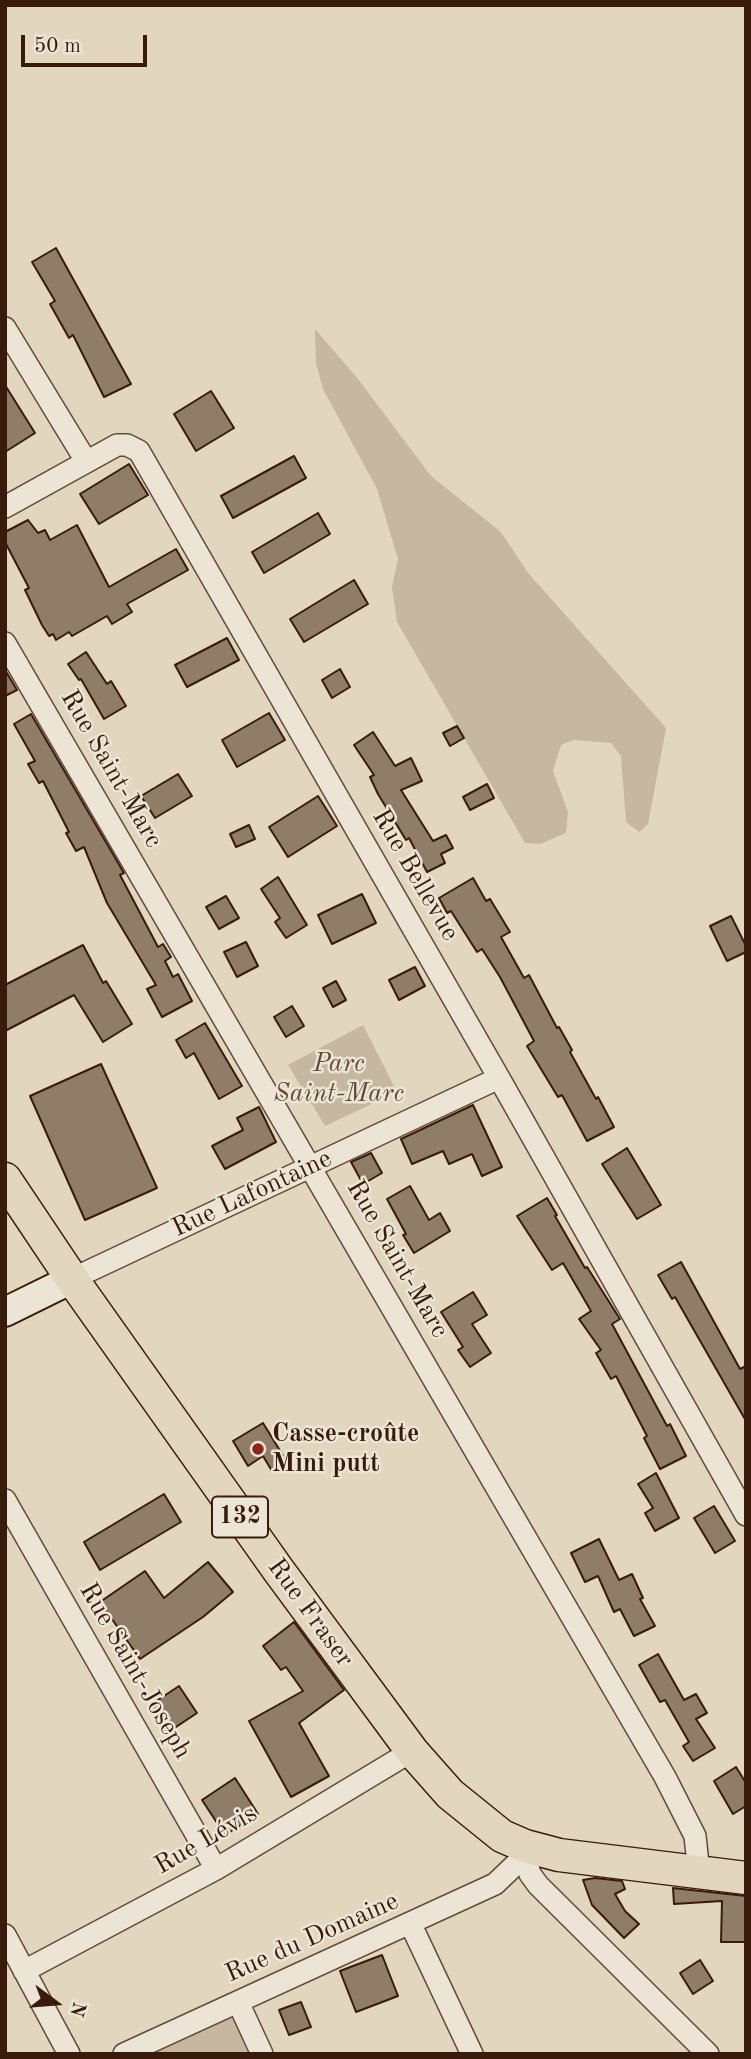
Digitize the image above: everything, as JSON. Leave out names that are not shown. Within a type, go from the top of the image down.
[{"type":"main road","name":"Rue Fraser","points":[[5,1179],[72,1279],[279,1571],[412,1751],[450,1794],[502,1836],[523,1858]]},
{"type":"main road","name":"Rue Lafontaine","points":[[5,1312],[72,1279]]},
{"type":"main road","name":"132","points":[[523,1858],[559,1855],[746,1878]]},
{"type":"street","points":[[5,328],[86,461]]},
{"type":"street","name":"Rue Bellevue","points":[[5,507],[117,445],[127,445],[139,451],[746,1515]]},
{"type":"street","name":"Rue Saint-Marc","points":[[5,643],[665,1777],[695,1836],[699,1873]]},
{"type":"street","name":"Rue Lafontaine","points":[[72,1279],[499,1078]]},
{"type":"street","name":"Rue Saint-Joseph","points":[[5,1500],[216,1869]]},
{"type":"street","name":"Rue Lévis","points":[[24,1971],[216,1869],[412,1751]]},
{"type":"street","name":"Rue du Domaine","points":[[124,2054],[411,1925],[495,1884],[523,1858]]},
{"type":"street","name":"Rue Fraser","points":[[523,1858],[538,1885],[708,2054]]},
{"type":"street","points":[[411,1925],[472,2054]]},
{"type":"street","points":[[5,1935],[69,2054]]},
{"type":"street","points":[[238,2002],[262,2054]]},
{"type":"green space","points":[[315,329],[358,379],[431,476],[501,532],[528,573],[666,728],[648,824],[639,832],[626,822],[621,756],[611,743],[573,740],[561,745],[553,771],[568,812],[566,833],[540,844],[525,843],[397,622],[392,587],[398,559],[377,489],[323,389],[316,363]]},
{"type":"green space","name":"Parc Saint-Marc","points":[[363,1025],[397,1092],[325,1126],[288,1065]]},
{"type":"green space","points":[[239,2010],[260,2054],[147,2054]]},
{"type":"building","points":[[56,248],[131,384],[104,397],[73,335],[69,338],[50,304],[55,301],[32,262]]},
{"type":"building","points":[[5,385],[35,433],[5,452]]},
{"type":"building","points":[[211,391],[234,428],[196,451],[174,414]]},
{"type":"building","points":[[294,456],[306,478],[233,518],[221,496]]},
{"type":"building","points":[[129,464],[148,495],[99,524],[80,494]]},
{"type":"building","points":[[318,513],[330,534],[264,573],[252,552]]},
{"type":"building","points":[[28,520],[38,533],[45,530],[50,540],[77,525],[109,587],[176,549],[188,570],[127,604],[132,612],[112,624],[107,616],[72,636],[69,632],[56,640],[53,634],[49,636],[42,625],[25,590],[29,588],[5,542],[5,532]]},
{"type":"building","points":[[354,580],[368,604],[304,642],[290,619]]},
{"type":"building","points":[[227,638],[239,660],[187,687],[175,665]]},
{"type":"building","points":[[86,652],[107,684],[111,681],[126,706],[104,719],[81,679],[79,680],[68,664]]},
{"type":"building","points":[[340,669],[350,687],[332,698],[322,680]]},
{"type":"building","points":[[5,670],[17,690],[5,696]]},
{"type":"building","points":[[269,713],[285,740],[237,767],[222,740]]},
{"type":"building","points":[[31,714],[124,873],[120,875],[158,947],[163,944],[171,957],[165,961],[173,977],[178,974],[192,1001],[162,1017],[147,989],[156,985],[107,903],[84,847],[76,851],[43,781],[39,783],[28,764],[35,761],[14,724]]},
{"type":"building","points":[[457,726],[464,738],[450,746],[443,733]]},
{"type":"building","points":[[373,732],[395,766],[411,758],[422,781],[401,790],[433,841],[446,835],[453,848],[441,854],[445,863],[427,872],[409,838],[406,840],[378,794],[370,777],[374,775],[354,745]]},
{"type":"building","points":[[178,774],[192,796],[155,818],[141,796]]},
{"type":"building","points":[[487,784],[494,798],[470,810],[463,797]]},
{"type":"building","points":[[318,796],[337,826],[288,857],[269,827]]},
{"type":"building","points":[[249,825],[255,839],[236,847],[230,834]]},
{"type":"building","points":[[278,877],[307,925],[286,938],[275,922],[280,918],[261,889]]},
{"type":"building","points":[[473,878],[486,901],[490,899],[510,932],[501,937],[524,978],[529,975],[614,1127],[587,1141],[562,1095],[558,1097],[527,1046],[534,1041],[500,977],[482,949],[477,952],[451,911],[447,913],[439,898]]},
{"type":"building","points":[[362,894],[376,923],[332,944],[318,915]]},
{"type":"building","points":[[226,896],[239,918],[219,929],[206,907]]},
{"type":"building","points":[[731,916],[746,946],[746,952],[727,961],[710,926]]},
{"type":"building","points":[[246,942],[258,966],[237,977],[224,952]]},
{"type":"building","points":[[83,945],[103,983],[106,981],[132,1024],[103,1042],[74,995],[5,1031],[5,985]]},
{"type":"building","points":[[415,967],[425,986],[399,1000],[389,980]]},
{"type":"building","points":[[336,981],[346,1000],[333,1007],[323,988]]},
{"type":"building","points":[[292,1006],[304,1026],[286,1037],[274,1017]]},
{"type":"building","points":[[205,1023],[242,1086],[219,1099],[194,1053],[186,1058],[176,1040]]},
{"type":"building","points":[[101,1064],[157,1188],[85,1220],[30,1096]]},
{"type":"building","points":[[473,1105],[502,1167],[482,1176],[472,1154],[449,1164],[443,1151],[412,1164],[401,1139]]},
{"type":"building","points":[[259,1107],[276,1142],[225,1169],[212,1146],[243,1130],[237,1118]]},
{"type":"building","points":[[627,1148],[661,1205],[637,1219],[602,1164]]},
{"type":"building","points":[[371,1153],[382,1173],[363,1184],[351,1162]]},
{"type":"building","points":[[410,1186],[429,1220],[440,1213],[450,1231],[414,1253],[387,1199]]},
{"type":"building","points":[[547,1198],[585,1268],[587,1267],[620,1319],[612,1324],[686,1456],[660,1469],[644,1438],[647,1436],[616,1376],[611,1379],[596,1353],[601,1350],[579,1319],[591,1311],[563,1263],[552,1270],[517,1216]]},
{"type":"building","points":[[681,1262],[740,1369],[746,1366],[746,1421],[675,1297],[672,1299],[658,1275]]},
{"type":"building","points":[[473,1292],[487,1315],[472,1324],[491,1353],[470,1367],[458,1350],[463,1347],[441,1312]]},
{"type":"building","name":"Casse-croûte Mini putt","points":[[263,1423],[287,1462],[272,1471],[263,1456],[248,1466],[233,1441]]},
{"type":"building","points":[[656,1473],[679,1518],[655,1531],[645,1513],[653,1508],[638,1484]]},
{"type":"building","points":[[164,1494],[181,1522],[100,1570],[84,1542]]},
{"type":"building","points":[[714,1506],[735,1541],[715,1553],[694,1518]]},
{"type":"building","points":[[599,1539],[619,1580],[632,1574],[643,1598],[640,1599],[655,1626],[634,1636],[620,1609],[614,1612],[598,1576],[585,1582],[571,1553]]},
{"type":"building","points":[[208,1562],[233,1592],[203,1617],[140,1659],[100,1602],[145,1571],[164,1598]]},
{"type":"building","points":[[294,1622],[344,1690],[299,1723],[329,1776],[291,1797],[249,1721],[303,1691],[286,1667],[281,1670],[263,1646]]},
{"type":"building","points":[[658,1654],[684,1700],[696,1694],[707,1713],[696,1719],[715,1748],[693,1761],[683,1746],[689,1742],[665,1700],[660,1702],[639,1665]]},
{"type":"building","points":[[179,1686],[197,1713],[167,1733],[149,1706]]},
{"type":"building","points":[[736,1767],[746,1783],[746,1806],[733,1814],[714,1781]]},
{"type":"building","points":[[235,1778],[258,1814],[225,1835],[202,1800]]},
{"type":"building","points":[[595,1878],[622,1881],[625,1889],[615,1894],[625,1911],[639,1924],[624,1938],[592,1905],[583,1880]]},
{"type":"building","points":[[673,1888],[746,1896],[746,1942],[721,1942],[722,1901],[674,1904]]},
{"type":"building","points":[[382,1955],[398,1996],[356,2012],[340,1971]]},
{"type":"building","points":[[700,1960],[713,1981],[693,1994],[680,1973]]},
{"type":"building","points":[[301,2002],[311,2027],[289,2035],[279,2010]]},
{"type":"place","name":"Casse-croûte Mini putt","points":[[258,1449]]}]
